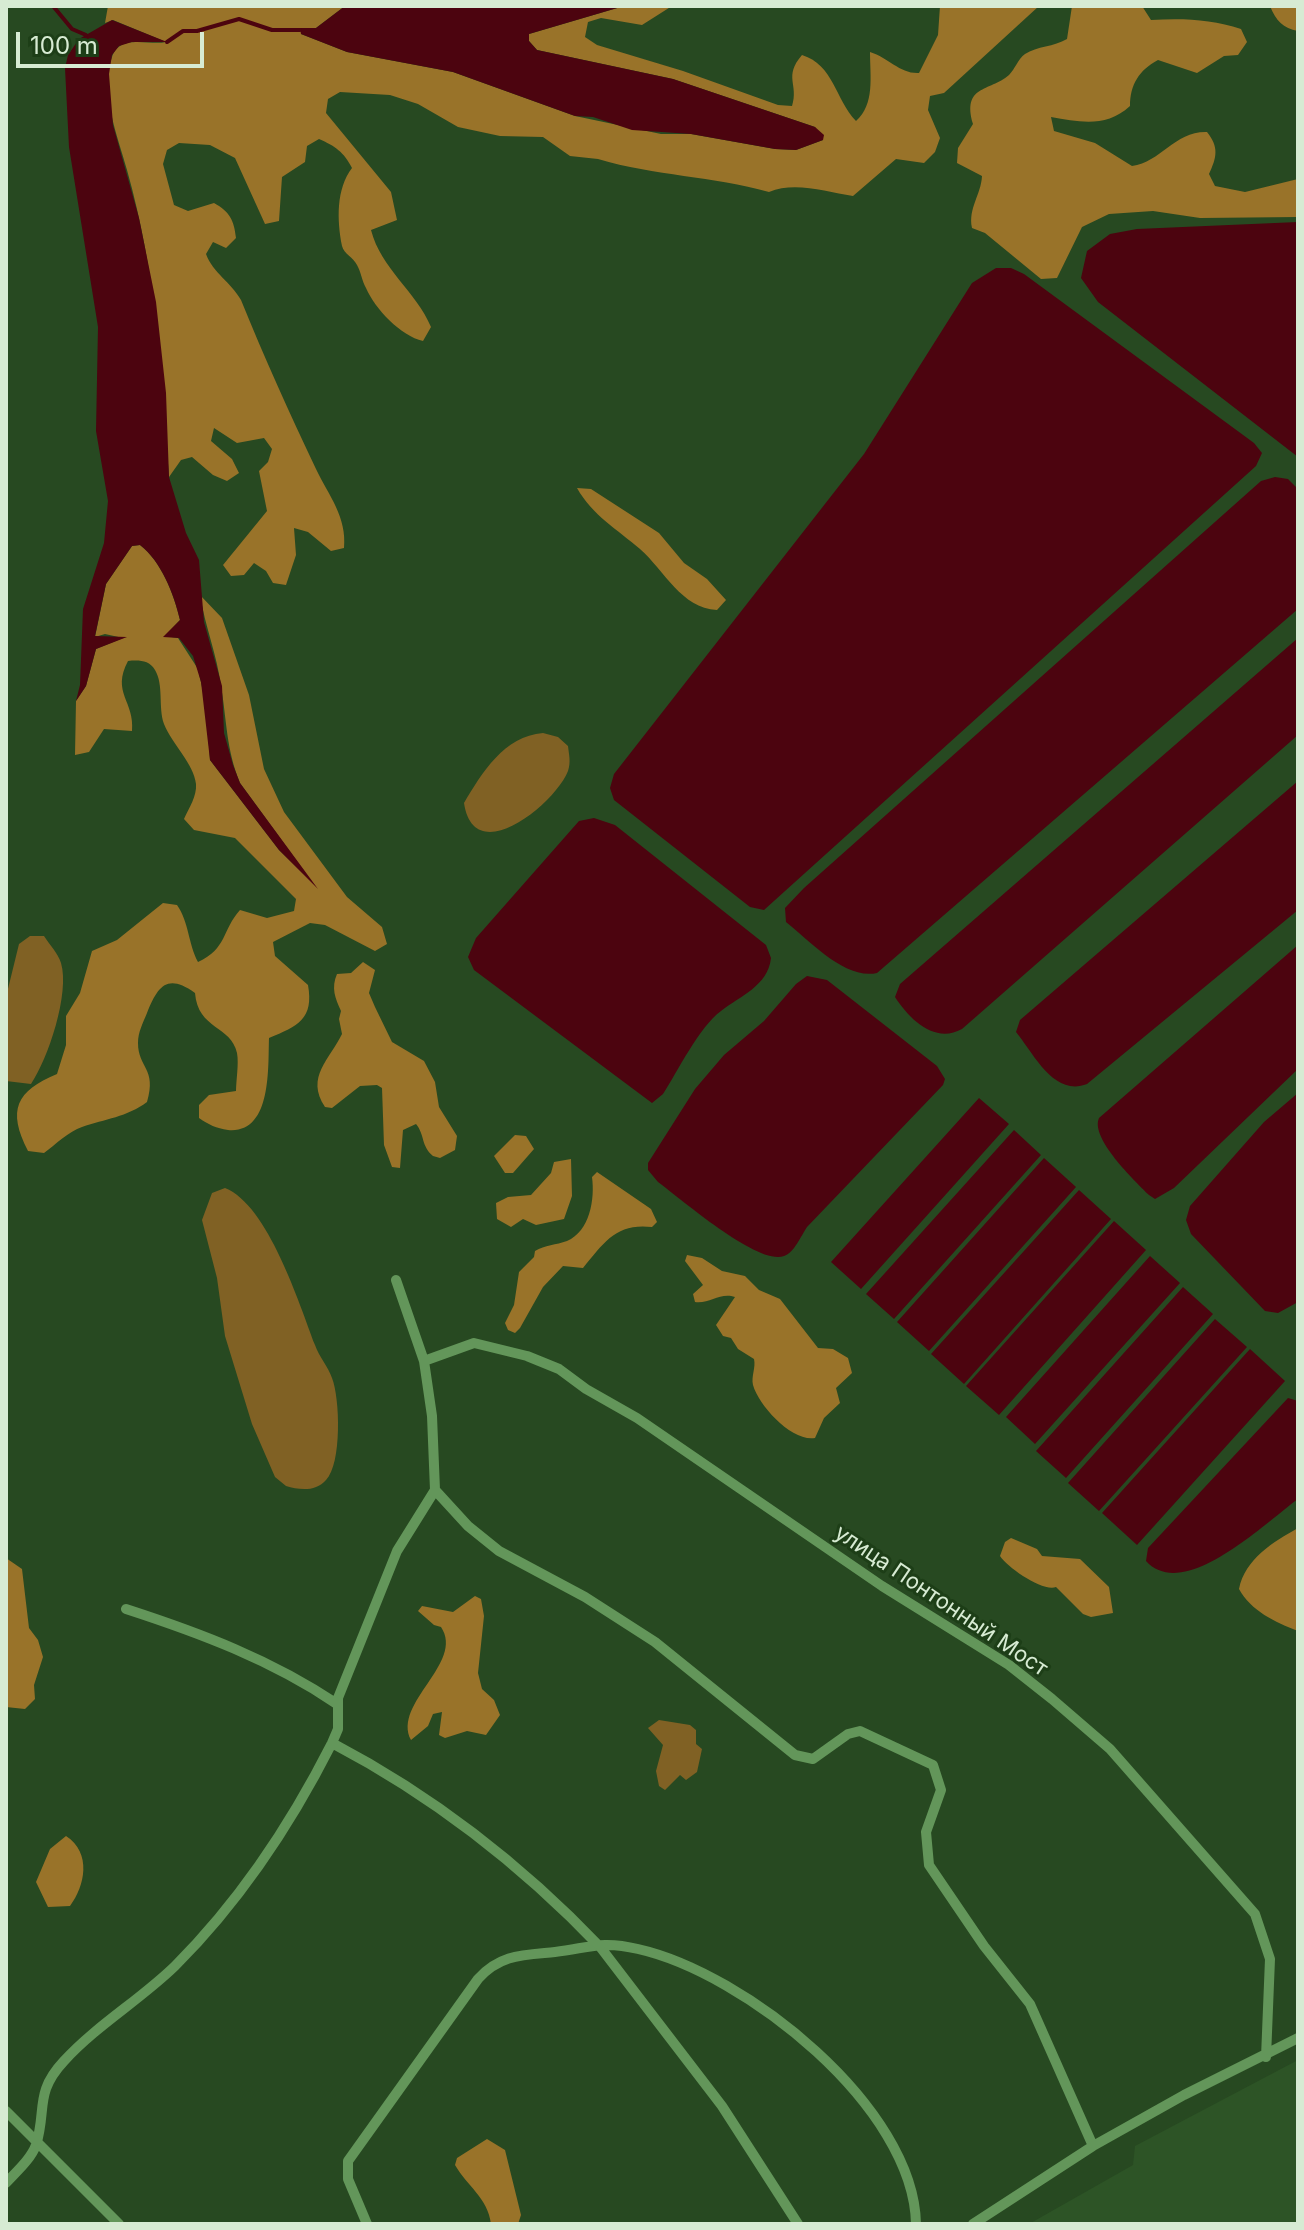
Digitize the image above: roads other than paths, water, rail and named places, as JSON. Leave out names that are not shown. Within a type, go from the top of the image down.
[{"type":"street","points":[[6,2183],[27,2159],[37,2140],[41,2099],[49,2079],[73,2052],[175,1965],[240,1891],[284,1827],[332,1743],[340,1716],[337,1704],[397,1551],[435,1490],[432,1416],[424,1361],[396,1280]]},
{"type":"street","name":"улица Понтонный Мост","points":[[424,1361],[474,1343],[527,1356],[559,1369],[586,1389],[637,1418],[882,1586],[1009,1665],[1052,1699],[1110,1749],[1255,1914],[1270,1959],[1266,2057]]},
{"type":"street","points":[[435,1490],[468,1526],[499,1551],[585,1597],[655,1642],[795,1755],[813,1759],[848,1734],[860,1731],[933,1765],[941,1790],[926,1832],[929,1865],[984,1946],[1030,2004],[1093,2146]]},
{"type":"street","points":[[126,1609],[208,1636],[310,1686],[337,1704]]},
{"type":"street","points":[[332,1743],[455,1817],[509,1861],[596,1943],[722,2106],[798,2224]]},
{"type":"street","points":[[367,2224],[348,2179],[348,2161],[478,1979],[499,1959],[596,1943],[669,1957],[732,1989],[789,2025],[842,2075],[866,2106],[907,2177],[916,2201],[916,2224]]},
{"type":"street","points":[[973,2224],[1093,2146],[1184,2095],[1266,2057],[1298,2038]]},
{"type":"street","points":[[6,2111],[119,2224]]},
{"type":"waterway","points":[[53,6],[72,29],[86,35]]},
{"type":"waterway","points":[[167,42],[183,31],[197,31],[239,19],[272,30],[300,30]]}]
